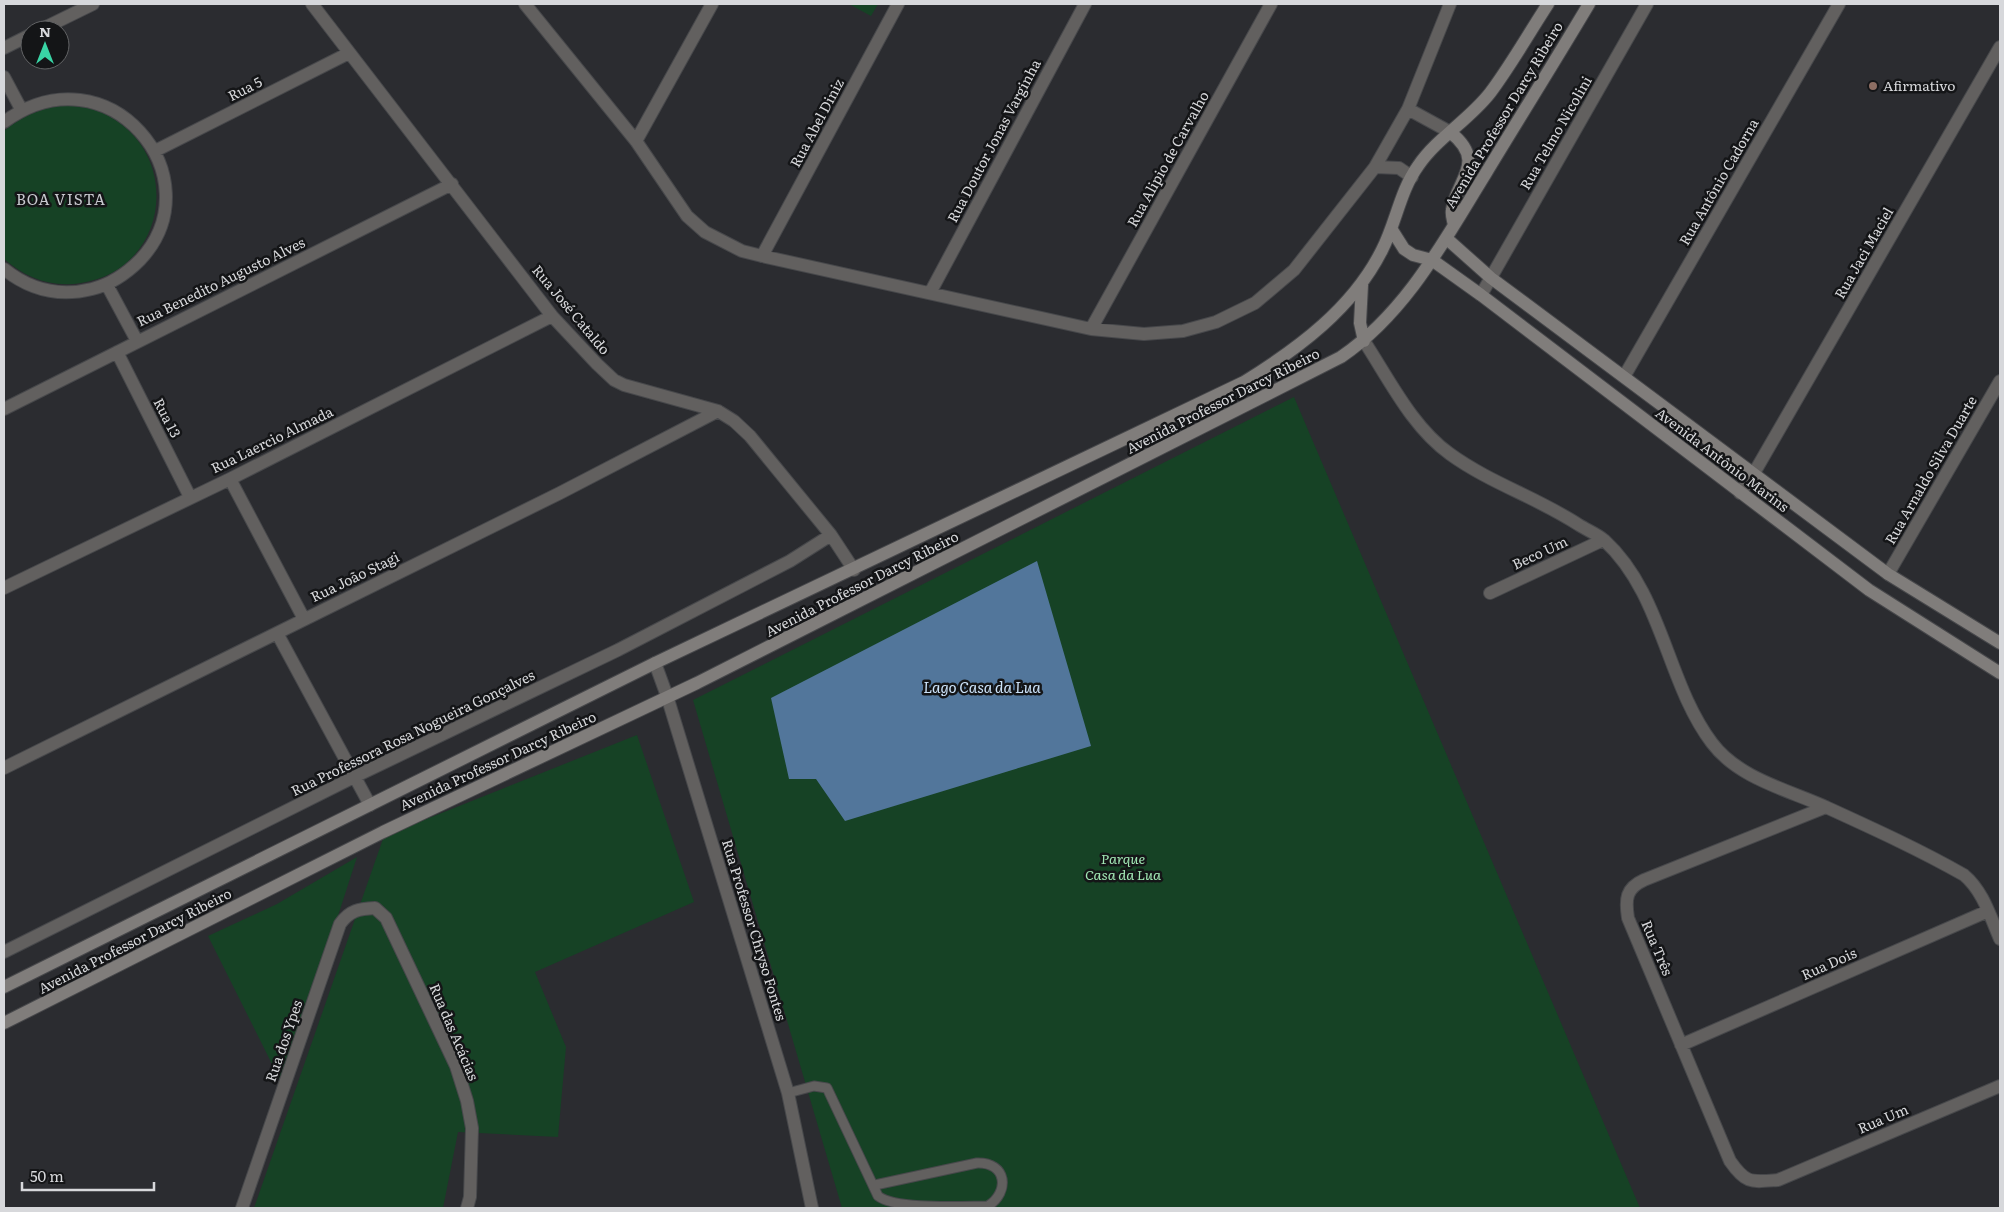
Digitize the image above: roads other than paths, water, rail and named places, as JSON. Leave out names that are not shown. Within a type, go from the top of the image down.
[{"type":"main road","name":"Avenida Professor Darcy Ribeiro","points":[[4,987],[654,664],[1244,382],[1294,349],[1332,317],[1362,286],[1392,230],[1418,165],[1490,93],[1548,4]]},
{"type":"main road","name":"Avenida Professor Darcy Ribeiro","points":[[4,1023],[374,837],[724,670],[1313,372],[1364,341],[1400,304],[1432,260],[1589,4]]},
{"type":"main road","points":[[1450,132],[1463,145],[1468,164],[1466,175],[1452,209],[1454,225]]},
{"type":"main road","name":"Avenida Antônio Marins","points":[[1392,230],[1404,249],[1413,255],[1432,260],[1481,295],[1868,590],[2000,673]]},
{"type":"main road","name":"Avenida Antônio Marins","points":[[1446,238],[1491,278],[1624,375],[1888,574],[2000,643]]},
{"type":"main road","points":[[1362,286],[1360,323],[1364,341]]},
{"type":"street","points":[[60,20],[93,4]]},
{"type":"street","name":"Rua José Cataldo","points":[[312,4],[552,316],[614,380],[636,390],[718,411],[734,421],[750,436],[831,535],[854,570]]},
{"type":"street","points":[[526,4],[636,141],[687,216],[705,232],[730,245],[762,256],[1091,329],[1144,334],[1183,331],[1216,322],[1255,303],[1294,270],[1374,167],[1408,109],[1450,4]]},
{"type":"street","points":[[636,141],[712,4]]},
{"type":"street","name":"Rua Abel Diniz","points":[[762,256],[898,4]]},
{"type":"street","name":"Rua Doutor Jonas Varginha","points":[[930,292],[1085,4]]},
{"type":"street","name":"Rua Alipio de Carvalho","points":[[1091,329],[1271,4]]},
{"type":"street","name":"Rua Telmo Nicolini","points":[[1481,295],[1647,4]]},
{"type":"street","name":"Rua Antônio Cadorna","points":[[1624,375],[1839,4]]},
{"type":"street","points":[[4,48],[20,40]]},
{"type":"street","name":"Rua Jaci Maciel","points":[[1740,492],[1754,473],[2000,48]]},
{"type":"street","name":"Rua 5","points":[[155,151],[349,54]]},
{"type":"street","points":[[4,77],[21,109]]},
{"type":"street","points":[[4,122],[21,109],[46,100],[71,98],[97,102],[120,113],[140,130],[155,151],[163,176],[165,203],[160,228],[148,252],[129,271],[106,286],[77,293],[47,291],[18,281],[4,269]]},
{"type":"street","points":[[1408,109],[1450,132]]},
{"type":"street","points":[[1374,167],[1399,168],[1412,177]]},
{"type":"street","name":"Rua Benedito Augusto Alves","points":[[4,409],[452,184]]},
{"type":"street","points":[[106,286],[137,341]]},
{"type":"street","name":"Rua Laercio Almada","points":[[4,588],[230,479],[552,316]]},
{"type":"street","points":[[1364,341],[1416,419],[1431,438],[1450,454],[1491,479],[1564,515],[1603,540],[1628,567],[1656,620],[1692,708],[1712,742],[1728,761],[1748,773],[1826,807],[1964,875],[1974,883],[2000,939]]},
{"type":"street","name":"Rua 13","points":[[117,352],[190,497]]},
{"type":"street","name":"Rua Arnaldo Silva Duarte","points":[[1888,574],[2000,381]]},
{"type":"street","name":"Rua João Stagi","points":[[4,768],[560,493],[718,411]]},
{"type":"street","points":[[230,479],[304,619]]},
{"type":"street","name":"Rua Professora Rosa Nogueira Gonçalves","points":[[4,952],[354,777],[618,650],[790,561],[831,535]]},
{"type":"street","name":"Beco Um","points":[[1490,593],[1603,540]]},
{"type":"street","points":[[277,633],[370,805]]},
{"type":"street","name":"Rua Professor Chryso Fontes","points":[[654,664],[667,696],[788,1093],[812,1208]]},
{"type":"street","name":"Rua Três","points":[[1778,1180],[1755,1182],[1745,1179],[1730,1161],[1628,918],[1625,903],[1628,892],[1634,885],[1644,880],[1826,807]]},
{"type":"street","name":"Rua dos Ypes","points":[[242,1208],[340,924],[348,912],[375,908]]},
{"type":"street","name":"Rua das Acácias","points":[[375,908],[386,918],[456,1066],[472,1128],[470,1196],[467,1208]]},
{"type":"street","name":"Rua Dois","points":[[1681,1045],[1988,911]]},
{"type":"street","name":"Rua Um","points":[[1778,1180],[2000,1086]]},
{"type":"lane","points":[[788,1093],[814,1086],[827,1088],[853,1147],[875,1185],[878,1196],[886,1202],[933,1206],[988,1206],[994,1202],[1002,1189],[1002,1175],[999,1169],[993,1165],[977,1163],[875,1185]]},
{"type":"water","name":"Lago Casa da Lua","points":[[1037,561],[1091,746],[845,821],[816,779],[789,779],[771,698]]},
{"type":"place","name":"Afirmativo","points":[[1873,86]]},
{"type":"district","name":"BOA VISTA","points":[[61,200]]},
{"type":"park label","name":"Parque Casa da Lua","points":[[1123,868]]}]
